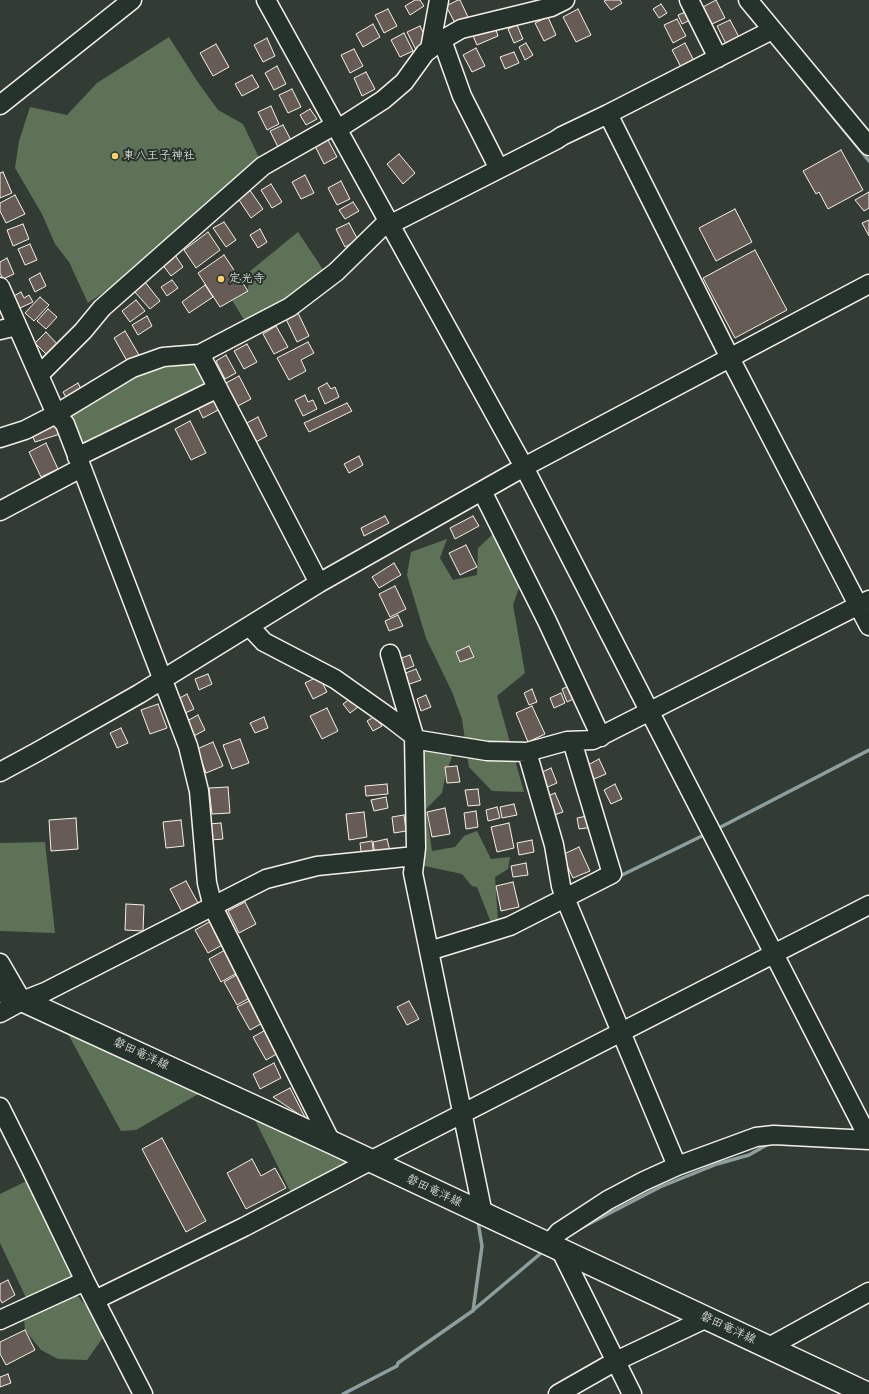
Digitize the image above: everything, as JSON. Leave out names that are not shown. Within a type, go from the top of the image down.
[{"type":"main road","name":"磐田竜洋線","points":[[0,990],[331,1142],[868,1394]]},
{"type":"street","points":[[0,105],[132,0]]},
{"type":"street","points":[[266,0],[524,466],[869,1140],[774,1135],[756,1137],[677,1166],[644,1181],[608,1200],[559,1232],[554,1246],[632,1394]]},
{"type":"street","points":[[439,0],[436,44],[499,170]]},
{"type":"street","points":[[39,375],[83,331],[102,308],[264,166],[383,100],[404,82],[425,53],[436,44],[461,29],[551,7],[565,0]]},
{"type":"street","points":[[689,0],[718,58]]},
{"type":"street","points":[[748,0],[768,32],[868,140]]},
{"type":"street","points":[[0,438],[25,430],[56,414],[132,368],[162,357],[200,354],[290,307],[336,272],[390,222],[499,170],[562,136],[768,32]]},
{"type":"street","points":[[608,114],[730,358],[864,603],[869,626]]},
{"type":"street","points":[[0,772],[163,679],[319,583],[524,466],[869,284]]},
{"type":"street","points":[[0,287],[9,328],[39,375],[56,414],[65,424],[188,746],[199,791],[207,883],[213,907],[331,1142]]},
{"type":"street","points":[[200,354],[319,583]]},
{"type":"street","points":[[0,511],[79,462],[218,388]]},
{"type":"street","points":[[482,491],[543,612],[601,737]]},
{"type":"street","points":[[249,626],[264,642],[335,679],[420,740],[487,751],[527,752],[566,741],[593,740],[601,737],[864,603]]},
{"type":"street","points":[[390,654],[414,736],[415,856],[413,873],[483,1214]]},
{"type":"street","points":[[429,951],[510,926],[612,874],[572,741]]},
{"type":"street","points":[[527,752],[554,844],[561,886],[565,898],[677,1166]]},
{"type":"street","points":[[0,1013],[22,1000],[45,992],[266,879],[317,866],[415,856]]},
{"type":"street","points":[[95,1300],[244,1228],[370,1161],[869,905]]},
{"type":"street","points":[[0,963],[22,1000]]},
{"type":"street","points":[[0,1107],[84,1281],[143,1394]]},
{"type":"street","points":[[0,1320],[84,1281]]},
{"type":"street","points":[[769,1347],[869,1292]]},
{"type":"street","points":[[558,1394],[616,1362],[707,1318]]},
{"type":"green space","points":[[169,37],[197,81],[218,110],[243,124],[263,166],[177,242],[88,303],[69,262],[55,244],[42,214],[15,168],[19,141],[30,107],[67,115],[97,83]]},
{"type":"green space","points":[[298,232],[328,277],[246,323],[232,300],[248,291],[249,272]]},
{"type":"green space","points":[[200,354],[218,388],[77,457],[56,414],[132,368]]},
{"type":"green space","points":[[493,534],[499,538],[510,560],[519,588],[513,605],[525,673],[497,696],[524,792],[492,791],[469,767],[462,719],[452,692],[426,638],[407,575],[411,552],[447,539],[440,558],[453,580],[477,575],[478,548]]},
{"type":"green space","points":[[414,742],[456,746],[446,773],[442,793],[426,809],[432,851],[455,847],[464,836],[477,831],[491,859],[510,857],[508,869],[495,877],[498,921],[492,925],[477,887],[472,886],[462,874],[420,865]]},
{"type":"green space","points":[[45,842],[55,933],[0,931],[0,843]]},
{"type":"green space","points":[[68,1034],[200,1093],[136,1130],[121,1131]]},
{"type":"green space","points":[[252,1114],[358,1162],[295,1201]]},
{"type":"green space","points":[[35,1177],[85,1281],[75,1293],[96,1317],[104,1336],[87,1360],[58,1359],[41,1350],[25,1330],[24,1317],[30,1306],[0,1243],[0,1194]]},
{"type":"building","points":[[415,0],[420,0],[424,6],[410,15],[405,6]]},
{"type":"building","points":[[460,0],[468,17],[455,23],[446,6]]},
{"type":"building","points":[[620,0],[622,3],[611,10],[604,1]]},
{"type":"building","points":[[716,0],[725,18],[712,24],[703,7]]},
{"type":"building","points":[[661,4],[667,13],[659,18],[653,9]]},
{"type":"building","points":[[388,9],[397,26],[384,33],[375,15]]},
{"type":"building","points":[[578,9],[591,35],[576,42],[563,17]]},
{"type":"building","points":[[688,11],[692,19],[682,24],[678,15]]},
{"type":"building","points":[[548,17],[556,35],[544,41],[535,23]]},
{"type":"building","points":[[677,19],[686,36],[673,43],[664,25]]},
{"type":"building","points":[[730,20],[739,37],[726,44],[717,26]]},
{"type":"building","points":[[373,24],[380,37],[363,47],[356,34]]},
{"type":"building","points":[[517,25],[523,39],[514,43],[508,29]]},
{"type":"building","points":[[420,26],[429,44],[416,50],[407,32]]},
{"type":"building","points":[[495,27],[498,36],[477,45],[473,36]]},
{"type":"building","points":[[404,33],[413,51],[400,57],[391,40]]},
{"type":"building","points":[[267,38],[275,56],[263,62],[254,45]]},
{"type":"building","points":[[526,43],[533,55],[525,60],[519,47]]},
{"type":"building","points":[[685,43],[694,61],[681,67],[672,50]]},
{"type":"building","points":[[216,44],[229,67],[213,76],[200,53]]},
{"type":"building","points":[[476,48],[485,66],[472,72],[463,55]]},
{"type":"building","points":[[354,49],[363,66],[350,73],[341,55]]},
{"type":"building","points":[[514,52],[519,63],[505,69],[500,57]]},
{"type":"building","points":[[277,66],[286,84],[274,90],[265,73]]},
{"type":"building","points":[[366,72],[375,89],[362,96],[354,78]]},
{"type":"building","points":[[252,75],[259,87],[242,96],[235,84]]},
{"type":"building","points":[[292,89],[301,107],[288,113],[279,95]]},
{"type":"building","points":[[271,106],[279,124],[267,130],[258,112]]},
{"type":"building","points":[[310,109],[317,119],[306,125],[300,115]]},
{"type":"building","points":[[283,125],[292,142],[279,149],[270,131]]},
{"type":"building","points":[[328,140],[337,157],[324,164],[315,146]]},
{"type":"building","points":[[841,150],[863,190],[828,209],[819,192],[816,194],[803,171]]},
{"type":"building","points":[[399,154],[415,173],[403,184],[387,164]]},
{"type":"building","points":[[3,172],[12,193],[0,198],[0,173]]},
{"type":"building","points":[[305,175],[314,193],[301,199],[292,182]]},
{"type":"building","points":[[341,181],[350,199],[337,205],[328,188]]},
{"type":"building","points":[[271,184],[282,202],[272,208],[261,190]]},
{"type":"building","points":[[249,189],[263,209],[251,218],[237,197]]},
{"type":"building","points":[[869,192],[869,208],[864,211],[855,200]]},
{"type":"building","points":[[15,195],[25,214],[6,223],[0,211],[0,203]]},
{"type":"building","points":[[353,202],[359,211],[345,219],[339,210]]},
{"type":"building","points":[[735,209],[752,242],[716,261],[699,228]]},
{"type":"building","points":[[869,220],[869,236],[862,223]]},
{"type":"building","points":[[224,222],[236,240],[226,247],[213,228]]},
{"type":"building","points":[[349,223],[358,240],[345,247],[336,229]]},
{"type":"building","points":[[23,224],[29,239],[13,246],[7,230]]},
{"type":"building","points":[[260,229],[267,242],[258,248],[250,235]]},
{"type":"building","points":[[208,232],[220,250],[196,268],[184,250]]},
{"type":"building","points":[[30,244],[37,260],[25,265],[18,249]]},
{"type":"building","points":[[755,250],[787,310],[735,338],[703,278]]},
{"type":"building","points":[[175,255],[183,267],[171,276],[162,264]]},
{"type":"building","name":"定光寺","points":[[224,255],[248,291],[220,307],[198,273]]},
{"type":"building","points":[[7,258],[14,274],[3,279],[0,273],[0,262]]},
{"type":"building","points":[[40,273],[46,286],[35,292],[29,279]]},
{"type":"building","points":[[172,280],[178,288],[167,296],[161,287]]},
{"type":"building","points":[[145,282],[160,301],[150,309],[134,291]]},
{"type":"building","points":[[205,285],[213,297],[189,313],[182,302]]},
{"type":"building","points":[[21,292],[24,298],[29,295],[33,302],[18,309],[12,297]]},
{"type":"building","points":[[40,297],[49,305],[34,321],[25,313]]},
{"type":"building","points":[[136,300],[145,311],[130,322],[122,311]]},
{"type":"building","points":[[48,309],[57,317],[46,329],[37,321]]},
{"type":"building","points":[[298,313],[309,336],[297,342],[286,319]]},
{"type":"building","points":[[147,316],[152,326],[138,335],[132,325]]},
{"type":"building","points":[[276,326],[288,347],[274,354],[263,334]]},
{"type":"building","points":[[125,331],[139,355],[127,361],[114,338]]},
{"type":"building","points":[[46,332],[59,346],[48,356],[35,343]]},
{"type":"building","points":[[308,342],[314,353],[301,360],[306,371],[289,380],[277,358]]},
{"type":"building","points":[[247,344],[257,362],[244,369],[234,351]]},
{"type":"building","points":[[226,355],[236,373],[225,379],[216,361]]},
{"type":"building","points":[[239,376],[251,399],[236,407],[224,384]]},
{"type":"building","points":[[78,383],[83,393],[68,401],[63,392]]},
{"type":"building","points":[[327,383],[331,389],[335,387],[339,397],[325,404],[318,388]]},
{"type":"building","points":[[305,395],[308,402],[313,400],[317,409],[303,416],[295,400]]},
{"type":"building","points":[[214,398],[220,409],[203,418],[197,406]]},
{"type":"building","points":[[347,403],[352,411],[309,432],[304,423]]},
{"type":"building","points":[[258,417],[267,436],[252,444],[243,425]]},
{"type":"building","points":[[190,421],[206,453],[191,460],[175,429]]},
{"type":"building","points":[[57,424],[60,434],[35,442],[31,432]]},
{"type":"building","points":[[46,443],[58,469],[41,477],[29,452]]},
{"type":"building","points":[[359,456],[363,465],[349,473],[344,464]]},
{"type":"building","points":[[385,516],[389,523],[364,536],[361,528]]},
{"type":"building","points":[[473,516],[479,526],[455,539],[450,528]]},
{"type":"building","points":[[466,545],[477,567],[460,575],[449,553]]},
{"type":"building","points":[[394,563],[401,575],[379,588],[372,577]]},
{"type":"building","points":[[395,586],[406,609],[390,617],[379,594]]},
{"type":"building","points":[[398,615],[403,626],[389,631],[385,621]]},
{"type":"building","points":[[469,646],[474,657],[460,662],[456,652]]},
{"type":"building","points":[[410,655],[414,666],[401,671],[396,660]]},
{"type":"building","points":[[416,669],[421,680],[407,685],[403,674]]},
{"type":"building","points":[[208,674],[212,684],[199,690],[195,679]]},
{"type":"building","points":[[319,676],[327,692],[313,699],[305,683]]},
{"type":"building","points":[[573,684],[578,697],[567,702],[562,689]]},
{"type":"building","points":[[532,689],[537,702],[529,705],[524,693]]},
{"type":"building","points":[[561,693],[565,703],[554,708],[550,698]]},
{"type":"building","points":[[187,694],[194,709],[183,714],[176,700]]},
{"type":"building","points":[[426,695],[431,707],[421,711],[417,699]]},
{"type":"building","points":[[351,698],[358,707],[350,713],[343,704]]},
{"type":"building","points":[[158,704],[167,728],[150,734],[141,710]]},
{"type":"building","points":[[532,706],[545,734],[528,742],[516,713]]},
{"type":"building","points":[[327,708],[338,731],[322,739],[310,716]]},
{"type":"building","points":[[198,715],[205,730],[194,736],[187,721]]},
{"type":"building","points":[[375,716],[382,726],[373,731],[367,721]]},
{"type":"building","points":[[264,717],[268,728],[255,733],[250,723]]},
{"type":"building","points":[[121,728],[128,743],[117,748],[110,733]]},
{"type":"building","points":[[240,739],[249,763],[232,769],[223,745]]},
{"type":"building","points":[[213,742],[223,766],[206,773],[197,749]]},
{"type":"building","points":[[599,759],[606,774],[594,779],[588,765]]},
{"type":"building","points":[[457,766],[460,782],[447,783],[445,767]]},
{"type":"building","points":[[551,768],[557,783],[545,788],[540,773]]},
{"type":"building","points":[[387,784],[388,794],[366,796],[365,786]]},
{"type":"building","points":[[615,784],[622,799],[611,804],[604,790]]},
{"type":"building","points":[[228,787],[230,813],[212,814],[209,788]]},
{"type":"building","points":[[478,789],[480,805],[468,806],[465,790]]},
{"type":"building","points":[[555,793],[563,812],[554,815],[546,797]]},
{"type":"building","points":[[386,797],[388,808],[374,811],[371,800]]},
{"type":"building","points":[[514,804],[517,815],[502,818],[500,807]]},
{"type":"building","points":[[497,807],[500,818],[488,821],[486,810]]},
{"type":"building","points":[[445,808],[450,834],[432,837],[427,812]]},
{"type":"building","points":[[476,811],[478,827],[466,829],[464,813]]},
{"type":"building","points":[[364,812],[367,837],[349,840],[346,814]]},
{"type":"building","points":[[404,815],[406,831],[394,833],[392,817]]},
{"type":"building","points":[[592,815],[594,827],[579,829],[577,818]]},
{"type":"building","points":[[76,818],[78,849],[51,851],[49,820]]},
{"type":"building","points":[[181,820],[184,846],[166,848],[163,822]]},
{"type":"building","points":[[221,823],[223,839],[211,840],[209,824]]},
{"type":"building","points":[[509,823],[514,848],[497,852],[491,827]]},
{"type":"building","points":[[387,839],[390,851],[375,854],[373,842]]},
{"type":"building","points":[[532,840],[534,852],[519,855],[517,843]]},
{"type":"building","points":[[372,841],[374,857],[362,859],[360,843]]},
{"type":"building","points":[[579,847],[590,871],[573,878],[562,855]]},
{"type":"building","points":[[526,863],[528,875],[513,877],[511,866]]},
{"type":"building","points":[[186,881],[198,903],[182,912],[170,889]]},
{"type":"building","points":[[513,882],[519,907],[501,911],[496,886]]},
{"type":"building","points":[[245,902],[256,924],[239,933],[228,911]]},
{"type":"building","points":[[126,904],[144,905],[143,931],[125,930]]},
{"type":"building","points":[[211,921],[224,944],[208,953],[195,930]]},
{"type":"building","points":[[225,950],[237,973],[221,982],[209,959]]},
{"type":"building","points":[[240,973],[253,996],[237,1005],[224,982]]},
{"type":"building","points":[[253,999],[266,1021],[250,1030],[237,1007]]},
{"type":"building","points":[[409,1001],[419,1019],[407,1025],[397,1007]]},
{"type":"building","points":[[269,1028],[282,1051],[266,1060],[253,1037]]},
{"type":"building","points":[[274,1063],[281,1078],[260,1089],[253,1074]]},
{"type":"building","points":[[290,1088],[306,1119],[273,1097]]},
{"type":"building","points":[[162,1138],[206,1221],[186,1232],[142,1149]]},
{"type":"building","points":[[252,1159],[261,1176],[275,1168],[286,1188],[246,1209],[227,1173]]},
{"type":"building","points":[[8,1280],[15,1295],[2,1303],[0,1299],[0,1284]]},
{"type":"building","points":[[25,1330],[35,1350],[6,1365],[0,1354],[0,1342]]},
{"type":"building","points":[[8,1374],[11,1383],[0,1387],[0,1377]]},
{"type":"waterway","points":[[798,74],[869,161]]},
{"type":"waterway","points":[[715,830],[869,750]]},
{"type":"waterway","points":[[618,877],[706,834]]},
{"type":"waterway","points":[[581,1228],[660,1187],[717,1164],[749,1155],[770,1143]]},
{"type":"waterway","points":[[473,1311],[482,1246],[478,1222]]},
{"type":"waterway","points":[[343,1394],[397,1366],[398,1363],[471,1312],[540,1254]]},
{"type":"place","name":"東八王子神社","points":[[115,156]]},
{"type":"place","name":"定光寺","points":[[221,279]]}]
